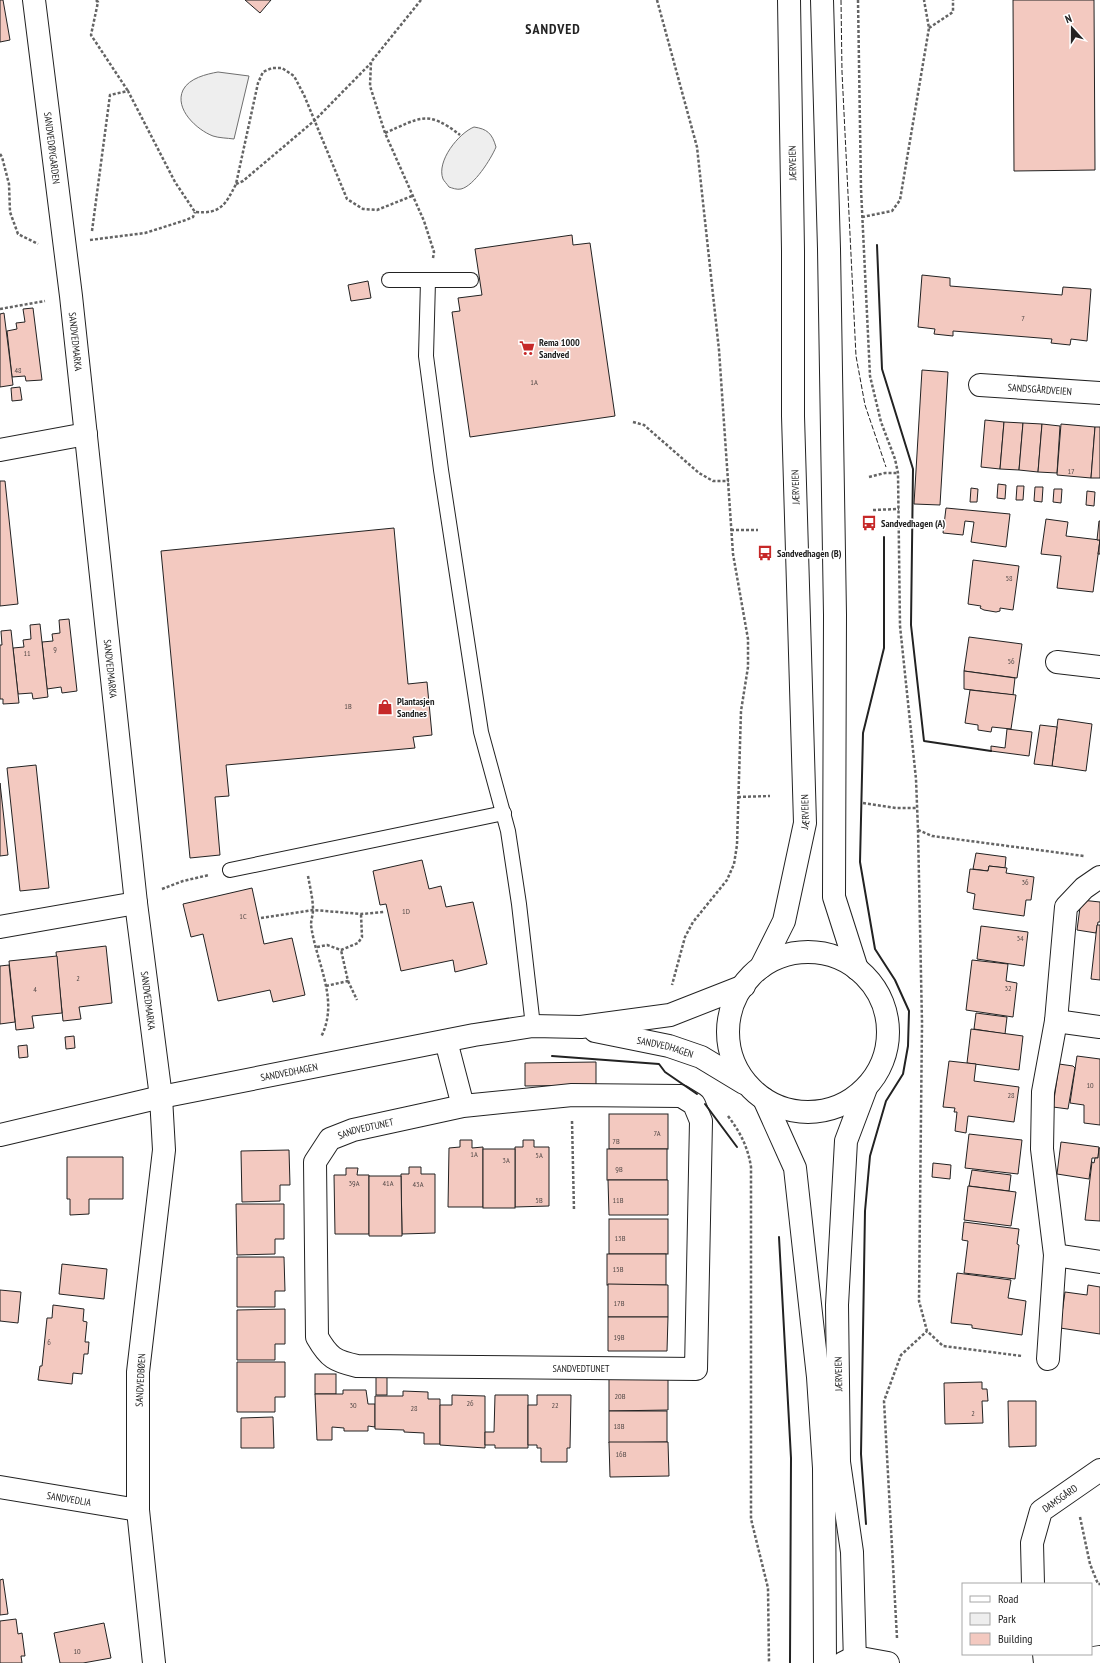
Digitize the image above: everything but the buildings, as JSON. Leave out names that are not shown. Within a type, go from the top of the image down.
[{"type":"street","name":"SANDVEDØYGARDEN","points":[[34,0],[71,296]]},
{"type":"street","name":"JÆRVEIEN","points":[[761,967],[784,921],[805,823],[793,416],[793,252],[789,0]]},
{"type":"street","points":[[822,0],[830,250],[834,607],[834,897],[856,969]]},
{"type":"street","name":"SANDVEDMARKA","points":[[71,296],[136,903],[161,1097]]},
{"type":"street","name":"SANDSGÅRDVEIEN","points":[[980,386],[1100,393]]},
{"type":"street","points":[[0,450],[86,434]]},
{"type":"street","points":[[1057,662],[1100,667]]},
{"type":"street","points":[[1048,1358],[1055,1255],[1042,1149],[1043,1092],[1056,1021],[1066,907],[1084,888],[1095,868]]},
{"type":"street","points":[[0,927],[136,903]]},
{"type":"street","points":[[744,1083],[732,1056],[728,1028],[733,1005],[744,986],[761,967],[782,956],[805,952],[832,955],[856,969],[876,987],[887,1012],[889,1040],[882,1066],[866,1088],[844,1104],[817,1112],[790,1110],[764,1099]]},
{"type":"street","name":"SANDVEDHAGEN","points":[[0,1135],[161,1097],[446,1041],[533,1026],[581,1027],[670,1015],[744,986]]},
{"type":"street","points":[[1056,1021],[1100,1027]]},
{"type":"street","name":"SANDVEDHAGEN","points":[[581,1027],[669,1046],[701,1057],[744,1083],[764,1099]]},
{"type":"street","points":[[446,1041],[462,1106]]},
{"type":"street","name":"JÆRVEIEN","points":[[851,1661],[852,1552],[839,1462],[837,1305],[846,1141],[866,1088]]},
{"type":"street","name":"SANDVEDTUNET","points":[[572,1095],[681,1096],[694,1104],[701,1121],[696,1369],[357,1366],[339,1362],[326,1353],[317,1337],[315,1162],[330,1139],[354,1130],[462,1106],[572,1095]]},
{"type":"street","name":"SANDVEDBØEN","points":[[154,1663],[138,1510],[138,1372],[164,1150],[161,1097]]},
{"type":"street","name":"JÆRVEIEN","points":[[764,1099],[795,1168],[818,1377],[824,1468],[825,1663]]},
{"type":"street","points":[[1055,1255],[1100,1262]]},
{"type":"street","name":"DAMSGÅRD","points":[[1033,1583],[1032,1543],[1041,1511],[1100,1470]]},
{"type":"street","name":"SANDVEDLIA","points":[[0,1487],[138,1510]]},
{"type":"street","points":[[1060,1663],[1100,1657]]},
{"type":"street","points":[[851,1661],[888,1663]]},
{"type":"lane","points":[[389,280],[471,280]]},
{"type":"lane","points":[[428,281],[426,356],[440,463],[482,732],[504,813],[519,904],[533,1026]]},
{"type":"lane","points":[[230,870],[504,813]]},
{"type":"path","points":[[96,0],[98,2],[91,35],[128,91],[176,182],[194,212]]},
{"type":"path","points":[[236,184],[243,181],[314,121],[371,62],[421,0]]},
{"type":"path","points":[[657,0],[697,147],[720,350],[733,554],[748,639],[748,667],[741,711],[734,864],[720,889],[693,922],[685,937],[670,990]]},
{"type":"path","points":[[858,0],[862,216],[870,376],[881,422],[898,473],[900,626],[916,779],[922,1023],[919,1301],[927,1331],[942,1346],[1048,1358]]},
{"type":"path","points":[[862,216],[892,211],[900,200],[929,28],[924,0]]},
{"type":"path","points":[[929,28],[952,12],[953,0]]},
{"type":"path","points":[[371,62],[370,86],[386,133],[424,221],[434,252],[428,281]]},
{"type":"path","points":[[194,212],[209,213],[221,208],[230,197],[236,184],[258,83],[263,72],[272,68],[282,68],[294,76],[304,95],[347,199],[363,209],[377,210],[412,196]]},
{"type":"path","points":[[90,240],[110,95],[128,91]]},
{"type":"path","points":[[386,133],[422,117],[444,122],[460,135]]},
{"type":"path","points":[[1,156],[9,184],[10,212],[18,234],[50,249],[64,249],[90,240],[145,233],[186,220],[192,217],[194,212]]},
{"type":"path","points":[[0,309],[71,296]]},
{"type":"path","points":[[633,422],[644,425],[699,473],[713,481],[729,481]]},
{"type":"path","points":[[869,477],[885,473],[898,473]]},
{"type":"path","points":[[873,510],[899,509]]},
{"type":"path","points":[[731,530],[758,530]]},
{"type":"path","points":[[738,797],[770,796]]},
{"type":"path","points":[[863,803],[896,808],[916,808]]},
{"type":"path","points":[[918,830],[932,836],[1085,856],[1095,868]]},
{"type":"path","points":[[307,873],[313,910],[311,924],[326,986],[329,1008],[328,1025],[320,1040]]},
{"type":"path","points":[[261,918],[313,910],[361,914],[384,912]]},
{"type":"path","points":[[317,947],[327,945],[341,950],[358,943],[362,937],[361,914]]},
{"type":"path","points":[[341,950],[348,981],[357,1000]]},
{"type":"path","points":[[326,986],[348,981]]},
{"type":"path","points":[[572,1095],[574,1211]]},
{"type":"path","points":[[724,1111],[738,1129],[749,1151],[751,1167],[751,1519],[768,1588],[769,1663]]},
{"type":"path","points":[[897,1642],[884,1401],[901,1355],[927,1331]]},
{"type":"path","points":[[1069,1491],[1082,1523],[1090,1564],[1098,1584],[1100,1584]]},
{"type":"green space","points":[[218,72],[249,76],[234,139],[213,136],[200,129],[189,118],[184,111],[182,104],[181,97],[183,90],[189,82],[199,77]]},
{"type":"green space","points":[[474,127],[488,132],[493,138],[496,147],[486,165],[471,183],[461,189],[449,187],[443,179],[442,172],[446,156],[456,141],[468,130]]},
{"type":"fence","points":[[841,0],[842,72],[856,356],[865,405],[886,467]]},
{"type":"wall","points":[[877,245],[882,369],[913,469],[911,625],[924,741],[991,751]]},
{"type":"wall","points":[[866,1524],[861,1454],[865,1211],[870,1156],[886,1101],[903,1074],[908,1046],[909,1011],[895,980],[875,949],[860,862],[863,733],[884,648],[884,537]]},
{"type":"wall","points":[[552,1056],[659,1064],[665,1072],[697,1094]]},
{"type":"wall","points":[[705,1104],[737,1147]]},
{"type":"wall","points":[[779,1237],[791,1458],[790,1663]]},
{"type":"place","name":"Rema 1000 Sandved","points":[[527,348]]},
{"type":"place","name":"Sandvedhagen (A)","points":[[869,523]]},
{"type":"place","name":"Sandvedhagen (B)","points":[[765,553]]},
{"type":"place","name":"Plantasjen Sandnes","points":[[385,707]]},
{"type":"district","name":"SANDVED","points":[[553,29]]}]
